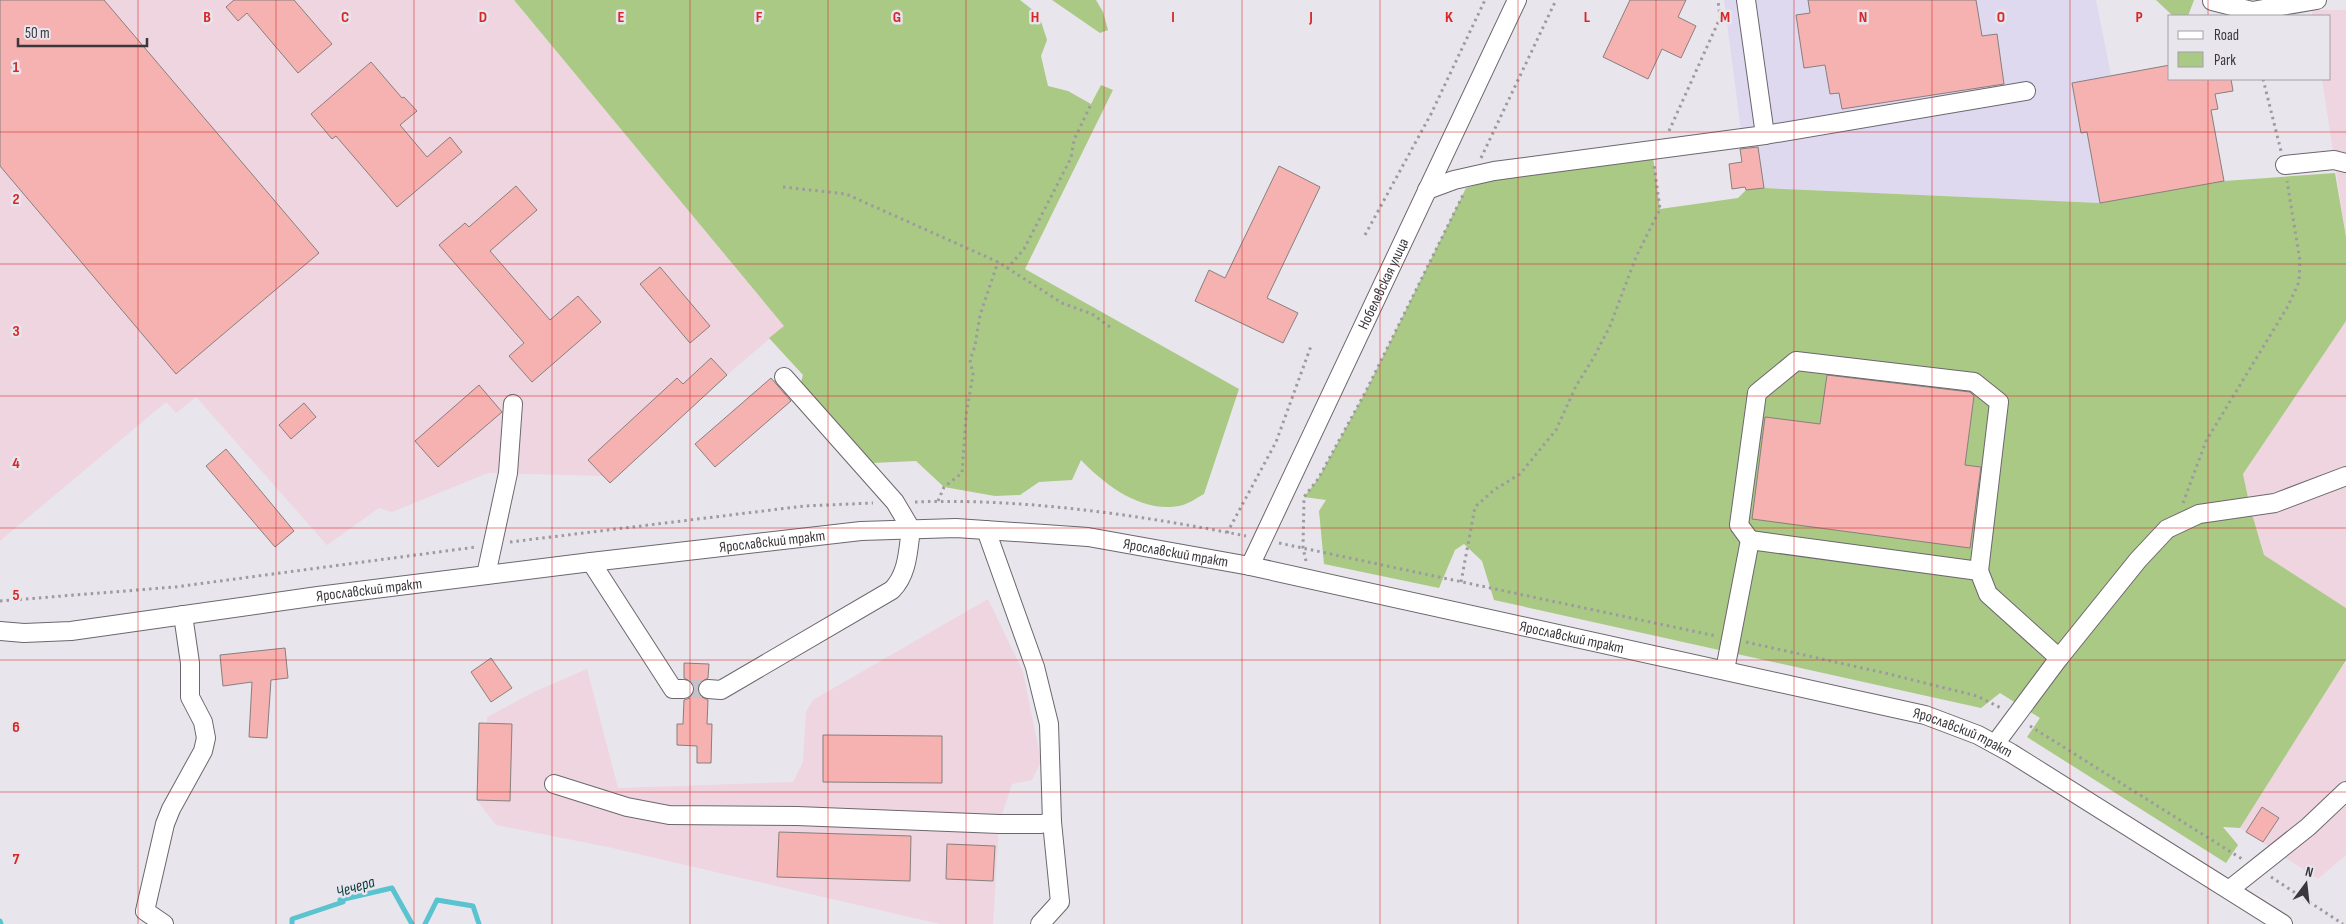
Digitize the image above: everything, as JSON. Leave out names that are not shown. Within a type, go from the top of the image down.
[{"type":"street","name":"Нобелевская улица","points":[[1250,566],[1517,0]]},
{"type":"street","points":[[1746,0],[1766,135]]},
{"type":"street","points":[[2211,0],[2252,11],[2317,0]]},
{"type":"street","points":[[2211,0],[2227,15]]},
{"type":"street","points":[[1426,190],[1494,171],[1766,135],[2026,91]]},
{"type":"street","points":[[2285,166],[2334,160],[2346,163]]},
{"type":"street","points":[[1979,571],[1750,540],[1739,525],[1758,393],[1796,361],[1974,382],[1999,402],[1979,571],[1988,594],[2059,658]]},
{"type":"street","points":[[708,689],[721,690],[892,590],[900,582],[905,570],[911,529],[895,502],[784,377]]},
{"type":"street","points":[[486,575],[508,473],[514,404]]},
{"type":"street","points":[[1995,744],[2059,658],[2138,560],[2168,529],[2198,514],[2275,503],[2346,476]]},
{"type":"street","name":"Ярославский тракт","points":[[0,630],[24,633],[71,631],[486,575],[861,531],[911,529],[986,530],[1088,538],[1250,566],[1925,714],[1995,744],[2230,889],[2283,924]]},
{"type":"street","points":[[986,530],[1035,667],[1049,724],[1052,822],[1060,902],[1040,924]]},
{"type":"street","points":[[1724,670],[1750,540]]},
{"type":"street","points":[[591,562],[673,689],[684,689]]},
{"type":"street","points":[[164,924],[145,911],[165,824],[174,803],[203,751],[206,738],[203,722],[190,698],[190,663],[183,615]]},
{"type":"street","points":[[554,784],[627,807],[669,815],[797,816],[999,824],[1041,824],[1052,822]]},
{"type":"street","points":[[2230,889],[2308,827],[2346,791]]},
{"type":"path","points":[[1365,236],[1431,114],[1485,0]]},
{"type":"path","points":[[1304,497],[1318,478],[1366,391],[1556,0]]},
{"type":"path","points":[[1461,582],[1475,507],[1494,490],[1520,474],[1556,430],[1576,386],[1610,326],[1636,257],[1660,209],[1653,158],[1659,149],[1720,18],[1718,0]]},
{"type":"path","points":[[2176,524],[2206,441],[2288,306],[2299,282],[2300,261],[2285,166],[2263,80]]},
{"type":"path","points":[[1007,269],[1024,249],[1071,158],[1074,140],[1091,104]]},
{"type":"path","points":[[783,187],[846,194],[998,262],[1062,303],[1092,314],[1110,327]]},
{"type":"path","points":[[938,501],[944,487],[962,473],[966,416],[973,374],[970,360],[975,346],[980,315],[998,262]]},
{"type":"path","points":[[1227,533],[1276,442],[1310,346]]},
{"type":"shaded area","points":[[0,0],[514,0],[784,326],[727,375],[610,483],[604,476],[488,473],[392,512],[379,508],[327,545],[196,397],[176,413],[166,402],[0,541]]},
{"type":"shaded area","points":[[1724,0],[2096,0],[2111,75],[2168,65],[2168,80],[2231,80],[2233,91],[2215,94],[2218,109],[2211,110],[2224,181],[2100,203],[1764,188],[1746,190],[1740,147],[1743,146]]},
{"type":"shaded area","points":[[2312,10],[2346,10],[2346,237],[2322,80],[2331,80],[2331,15],[2312,15]]},
{"type":"shaded area","points":[[2346,321],[2346,608],[2264,555],[2250,507],[2243,474]]},
{"type":"shaded area","points":[[988,599],[1023,672],[1041,761],[1032,780],[1012,784],[999,824],[993,924],[940,924],[608,847],[496,825],[477,800],[479,723],[487,723],[487,717],[536,691],[587,669],[618,788],[793,782],[803,762],[806,712],[813,700]]},
{"type":"shaded area","points":[[2346,660],[2346,855],[2318,879],[2240,828]]},
{"type":"green space","points":[[514,0],[1020,0],[1039,15],[1047,40],[1041,56],[1048,86],[1068,91],[1091,104],[1101,85],[1113,90],[1025,269],[1239,389],[1204,494],[1183,505],[1154,506],[1140,502],[1114,488],[1081,460],[1072,480],[1039,482],[1020,495],[995,496],[944,487],[916,461],[872,463],[800,386],[803,375],[769,338],[784,326]]},
{"type":"green space","points":[[1052,0],[1096,0],[1103,12],[1108,30],[1100,33]]},
{"type":"green space","points":[[2156,0],[2194,0],[2188,15],[2172,15]]},
{"type":"green space","points":[[1653,158],[1660,209],[1738,198],[1746,190],[1764,188],[2100,203],[2224,181],[2335,173],[2346,237],[2346,321],[2243,474],[2250,507],[2264,555],[2346,608],[2346,660],[2240,828],[2223,827],[2238,845],[2226,863],[2027,737],[2040,718],[2000,693],[1981,708],[1494,600],[1482,561],[1464,544],[1455,550],[1439,588],[1324,564],[1319,511],[1326,500],[1304,497],[1318,479],[1366,391],[1466,188],[1495,179]]},
{"type":"building","points":[[0,0],[104,0],[319,253],[176,374],[0,166]]},
{"type":"building","points":[[234,0],[294,0],[332,44],[298,73],[247,13],[238,21],[226,7]]},
{"type":"building","points":[[1630,0],[1686,0],[1678,17],[1696,26],[1681,58],[1662,49],[1648,79],[1603,57]]},
{"type":"building","points":[[1808,0],[1976,0],[1982,36],[1997,34],[2004,84],[1842,109],[1839,93],[1830,94],[1825,65],[1804,68],[1796,15],[1810,13]]},
{"type":"building","points":[[371,62],[402,98],[404,97],[417,111],[400,125],[427,157],[450,137],[462,152],[397,207],[336,136],[332,139],[311,114]]},
{"type":"building","points":[[2168,65],[2168,80],[2231,80],[2233,91],[2215,94],[2218,109],[2211,110],[2224,181],[2100,203],[2087,132],[2081,133],[2072,83]]},
{"type":"building","points":[[1758,147],[1764,188],[1746,190],[1745,187],[1732,189],[1729,164],[1742,162],[1740,149]]},
{"type":"building","points":[[1279,166],[1320,187],[1267,298],[1298,313],[1283,343],[1195,301],[1209,270],[1225,278]]},
{"type":"building","points":[[516,186],[537,210],[490,251],[550,320],[578,296],[601,322],[532,382],[509,356],[524,343],[439,245],[465,223],[469,227]]},
{"type":"building","points":[[660,267],[710,326],[690,343],[640,284]]},
{"type":"building","points":[[711,358],[727,375],[610,483],[588,460],[677,378],[683,384]]},
{"type":"building","points":[[1827,375],[1970,392],[1974,396],[1965,465],[1981,467],[1970,548],[1752,519],[1765,417],[1820,424]]},
{"type":"building","points":[[771,378],[791,401],[715,467],[695,444]]},
{"type":"building","points":[[479,385],[502,412],[438,467],[415,441]]},
{"type":"building","points":[[304,403],[316,417],[291,439],[279,425]]},
{"type":"building","points":[[226,449],[294,531],[275,547],[206,466]]},
{"type":"building","points":[[285,648],[288,678],[271,680],[267,738],[249,737],[252,682],[223,686],[220,655]]},
{"type":"building","points":[[491,658],[512,688],[491,702],[471,672]]},
{"type":"building","points":[[684,663],[709,664],[708,678],[700,683],[697,689],[702,697],[708,700],[707,724],[712,724],[711,763],[697,763],[697,746],[677,745],[677,724],[683,724],[684,700],[690,698],[695,689],[693,683],[684,678]]},
{"type":"building","points":[[479,723],[512,724],[510,801],[477,800]]},
{"type":"building","points":[[823,735],[942,736],[942,783],[823,782]]},
{"type":"building","points":[[2262,807],[2279,818],[2263,842],[2246,832]]},
{"type":"building","points":[[779,832],[911,836],[910,881],[777,877]]},
{"type":"building","points":[[947,844],[995,846],[993,881],[946,879]]},
{"type":"waterway","name":"Чечера","points":[[292,924],[292,919],[343,902],[340,900],[392,888],[412,924]]},
{"type":"waterway","name":"Чечера","points":[[425,924],[437,900],[473,906],[479,924]]},
{"type":"tunnel","points":[[684,689],[708,689]]}]
